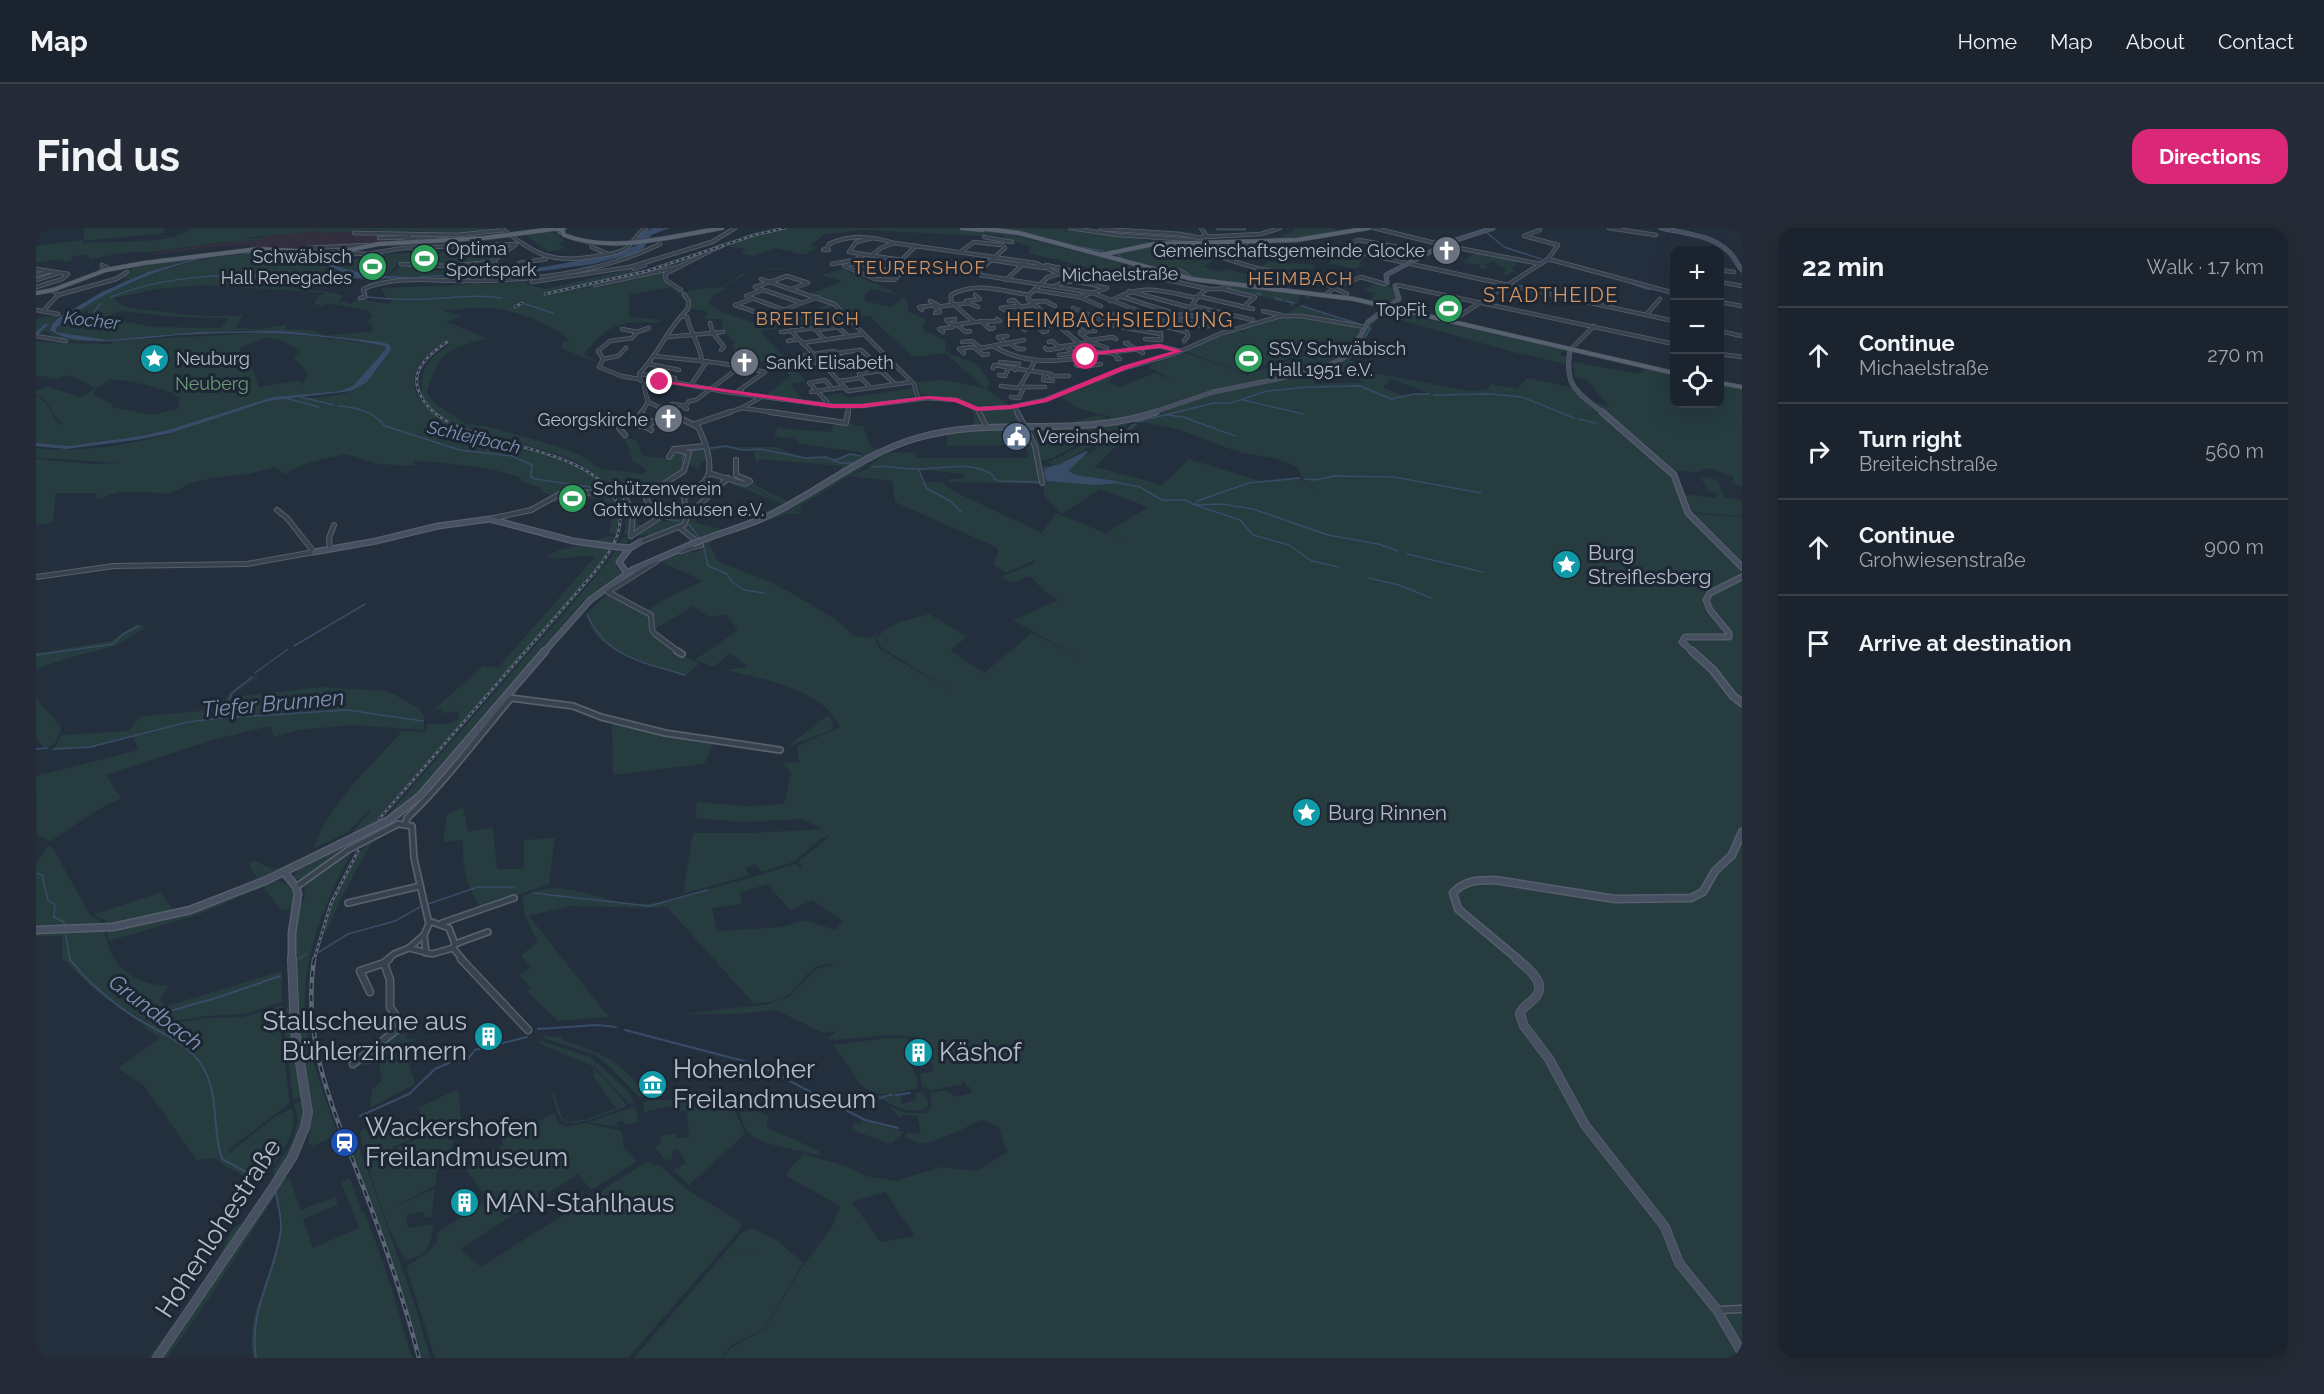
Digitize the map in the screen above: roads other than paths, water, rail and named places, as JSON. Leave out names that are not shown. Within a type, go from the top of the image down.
[{"type":"main road","points":[[660,241],[722,228]]},
{"type":"main road","points":[[564,229],[562,237],[591,242],[660,241],[728,228]]},
{"type":"main road","points":[[962,228],[1011,233],[1192,279],[1326,294],[1376,305],[1385,310],[1496,333]]},
{"type":"main road","points":[[979,228],[1011,231],[1090,251],[1161,273],[1215,283],[1317,294],[1376,305]]},
{"type":"main road","points":[[1102,255],[1154,244],[1316,238],[1371,228]]},
{"type":"main road","points":[[514,234],[544,229],[564,229]]},
{"type":"main road","points":[[564,229],[565,236],[574,239],[633,241]]},
{"type":"main road","points":[[36,293],[53,290],[97,273],[144,262],[251,250],[334,253],[391,244],[482,238],[564,229]]},
{"type":"main road","points":[[1090,251],[1117,251]]},
{"type":"main road","points":[[1117,251],[1116,257],[1122,261]]},
{"type":"main road","points":[[1385,310],[1402,311],[1670,372]]},
{"type":"main road","points":[[1724,384],[1742,387]]},
{"type":"street","points":[[519,263],[549,259],[572,261],[608,254],[628,247],[635,234],[646,228]]},
{"type":"street","points":[[532,282],[649,262],[712,242],[735,228]]},
{"type":"street","points":[[1070,228],[1273,251],[1345,251],[1670,320]]},
{"type":"street","points":[[1089,228],[1203,237],[1262,234],[1280,228]]},
{"type":"street","points":[[1128,231],[1132,228]]},
{"type":"street","points":[[1201,228],[1203,237]]},
{"type":"street","points":[[1218,228],[1244,228]]},
{"type":"street","points":[[1371,228],[1541,264]]},
{"type":"street","points":[[36,930],[94,929],[133,924],[209,904],[267,880],[378,826],[411,805],[579,610],[602,590],[630,571],[692,544],[775,513],[868,459],[916,438],[984,426],[1071,428],[1115,423],[1144,416],[1213,392],[1308,374],[1331,366],[1355,348],[1365,327],[1399,297],[1386,275],[1389,271],[1408,264],[1443,245],[1493,228]]},
{"type":"street","points":[[1609,228],[1656,236]]},
{"type":"street","points":[[1661,228],[1707,240],[1724,248],[1733,255],[1742,270]]},
{"type":"street","points":[[379,238],[443,236],[503,229],[514,234],[518,243]]},
{"type":"street","points":[[1454,320],[1548,259],[1558,245],[1524,236],[1540,230]]},
{"type":"street","points":[[354,233],[443,236]]},
{"type":"street","points":[[827,249],[829,244],[845,237],[874,237],[894,243],[1053,265],[1069,270]]},
{"type":"street","points":[[874,237],[856,242],[849,251],[901,260]]},
{"type":"street","points":[[984,237],[1012,242],[979,271],[986,277],[1094,293],[1187,332],[1188,336],[1184,340]]},
{"type":"street","points":[[1194,243],[1203,237]]},
{"type":"street","points":[[308,248],[343,248],[415,238],[482,238]]},
{"type":"street","points":[[1345,251],[1348,244],[1358,240],[1427,252]]},
{"type":"street","points":[[360,298],[365,297],[363,289],[378,282],[487,281],[545,275],[620,259],[656,246],[660,244],[660,241]]},
{"type":"street","points":[[591,242],[592,247],[608,254]]},
{"type":"street","points":[[709,250],[712,242]]},
{"type":"street","points":[[960,252],[974,242],[1006,246]]},
{"type":"street","points":[[1243,242],[1248,248]]},
{"type":"street","points":[[400,264],[454,266],[495,261],[518,243]]},
{"type":"street","points":[[345,252],[367,255],[403,248],[518,243],[549,259]]},
{"type":"street","points":[[871,256],[881,248],[894,243]]},
{"type":"street","points":[[1194,243],[1197,250],[1256,268],[1317,281],[1347,294]]},
{"type":"street","points":[[639,380],[639,374],[649,364],[689,306],[682,292],[664,276],[709,250],[722,246]]},
{"type":"street","points":[[896,267],[916,246]]},
{"type":"street","points":[[832,264],[855,260],[864,255]]},
{"type":"street","points":[[1548,259],[1670,292]]},
{"type":"street","points":[[634,270],[656,260]]},
{"type":"street","points":[[990,260],[1052,269]]},
{"type":"street","points":[[495,261],[497,266],[508,272]]},
{"type":"street","points":[[1006,280],[1026,262]]},
{"type":"street","points":[[881,270],[896,267],[914,270],[909,275],[881,270],[855,263],[844,266],[878,279],[894,280],[900,274]]},
{"type":"street","points":[[97,273],[106,268],[102,265]]},
{"type":"street","points":[[1043,265],[1059,274]]},
{"type":"street","points":[[595,285],[679,267]]},
{"type":"street","points":[[36,271],[53,270]]},
{"type":"street","points":[[36,271],[53,270],[67,276],[36,287]]},
{"type":"street","name":"Michaelstraße","points":[[1029,295],[1048,277],[1059,274],[1112,278],[1178,270],[1192,279]]},
{"type":"street","points":[[1724,271],[1734,272]]},
{"type":"street","points":[[36,280],[62,272]]},
{"type":"street","points":[[44,310],[58,295],[116,279],[127,272]]},
{"type":"street","points":[[1144,275],[1206,290]]},
{"type":"street","name":"Michaelstraße","points":[[1180,276],[1187,275]]},
{"type":"street","points":[[802,303],[755,287],[787,276],[815,285]]},
{"type":"street","points":[[1326,294],[1363,277],[1670,343]]},
{"type":"street","points":[[761,279],[834,304],[912,382],[919,397]]},
{"type":"street","points":[[1054,287],[1063,281],[1107,288],[1079,297]]},
{"type":"street","points":[[1156,281],[1206,290],[1230,285]]},
{"type":"street","points":[[791,289],[808,283]]},
{"type":"street","points":[[1215,283],[1222,288],[1255,297],[1243,307]]},
{"type":"street","points":[[1724,283],[1742,286]]},
{"type":"street","points":[[1110,301],[1129,291],[1149,288],[1253,309]]},
{"type":"street","points":[[974,322],[950,300],[952,294],[970,289],[1029,295],[1030,302],[1078,344],[1095,353]]},
{"type":"street","points":[[53,290],[58,295]]},
{"type":"street","points":[[763,290],[746,296],[785,310]]},
{"type":"street","points":[[1035,290],[1079,297],[1101,306]]},
{"type":"street","points":[[1145,339],[1161,340],[1160,334],[1167,325],[1192,307],[1197,297],[1206,290]]},
{"type":"street","points":[[1129,291],[1253,320]]},
{"type":"street","points":[[975,295],[985,304]]},
{"type":"street","points":[[1120,296],[1183,315],[1220,323],[1209,328],[1177,319]]},
{"type":"street","points":[[752,298],[735,305],[767,316],[818,297]]},
{"type":"street","points":[[919,307],[954,305],[980,299]]},
{"type":"street","points":[[1646,315],[1660,299]]},
{"type":"street","points":[[930,301],[933,300],[942,312],[935,313]]},
{"type":"street","points":[[1009,301],[1015,300],[1022,312]]},
{"type":"street","name":"Michaelstraße","points":[[1030,302],[1045,300],[1055,306]]},
{"type":"street","points":[[967,302],[978,307]]},
{"type":"street","points":[[1376,305],[1394,303]]},
{"type":"street","points":[[1394,303],[1402,311]]},
{"type":"street","points":[[1724,303],[1742,306]]},
{"type":"street","points":[[1002,308],[1034,305]]},
{"type":"street","points":[[1073,308],[1121,331],[1160,334]]},
{"type":"street","points":[[36,310],[58,314]]},
{"type":"street","points":[[1263,311],[1282,316]]},
{"type":"street","points":[[1092,322],[1102,322],[1115,314],[1151,324],[1167,325]]},
{"type":"street","points":[[680,316],[687,316],[691,336],[700,347],[704,361],[691,385]]},
{"type":"street","points":[[981,316],[992,328],[985,329]]},
{"type":"street","points":[[626,348],[618,356],[603,359],[599,366],[646,384],[673,382],[826,405],[849,406],[919,397],[957,400],[977,409],[1014,406],[1044,400],[1125,368],[1180,351],[1222,333],[1282,316],[1301,316],[1365,327]]},
{"type":"street","points":[[955,319],[946,320],[968,331],[959,333]]},
{"type":"street","points":[[1029,320],[1040,319]]},
{"type":"street","points":[[1121,331],[1133,319]]},
{"type":"street","points":[[943,332],[938,328],[999,320]]},
{"type":"street","points":[[1034,320],[1043,332]]},
{"type":"street","points":[[710,323],[713,333],[724,347],[721,351]]},
{"type":"street","points":[[1022,327],[1073,323],[1092,341],[1104,348]]},
{"type":"street","points":[[1144,332],[1151,324]]},
{"type":"street","points":[[1105,328],[1114,326]]},
{"type":"street","points":[[1594,326],[1570,350],[1567,370],[1573,387],[1674,475],[1688,513],[1742,567]]},
{"type":"street","points":[[781,332],[838,327],[848,336]]},
{"type":"street","points":[[603,359],[598,351],[608,343],[632,338],[638,332],[649,328]]},
{"type":"street","points":[[622,329],[638,332]]},
{"type":"street","points":[[816,330],[825,340]]},
{"type":"street","points":[[1082,332],[1093,330]]},
{"type":"street","points":[[791,331],[850,391],[912,382]]},
{"type":"street","points":[[667,337],[677,339],[723,332]]},
{"type":"street","points":[[1724,332],[1742,336]]},
{"type":"street","points":[[802,343],[864,334]]},
{"type":"street","points":[[1047,350],[1115,338],[1109,334]]},
{"type":"street","points":[[36,336],[66,341]]},
{"type":"street","points":[[1007,336],[996,338],[1016,350],[1023,349]]},
{"type":"street","points":[[788,341],[798,339]]},
{"type":"street","points":[[964,353],[959,349],[1024,340]]},
{"type":"street","points":[[962,342],[974,341],[981,356],[988,354]]},
{"type":"street","points":[[1052,341],[1060,348]]},
{"type":"street","points":[[1125,343],[1140,354]]},
{"type":"street","points":[[993,346],[1015,358],[1035,361],[1083,358],[1095,353],[1112,353],[1160,346],[1180,351]]},
{"type":"street","points":[[1059,355],[1074,353],[1066,347]]},
{"type":"street","points":[[802,356],[861,350],[871,359]]},
{"type":"street","points":[[837,353],[847,363]]},
{"type":"street","points":[[1112,353],[1120,359]]},
{"type":"street","points":[[1724,355],[1742,357]]},
{"type":"street","points":[[654,356],[741,366],[765,372],[738,391],[757,393]]},
{"type":"street","points":[[825,366],[887,357]]},
{"type":"street","points":[[1083,358],[1089,366]]},
{"type":"street","points":[[1011,397],[1019,398],[1021,388],[1035,361]]},
{"type":"street","points":[[809,364],[819,362]]},
{"type":"street","points":[[1000,362],[1020,364],[1016,369]]},
{"type":"street","points":[[1076,365],[1089,366],[1101,363]]},
{"type":"street","points":[[649,364],[679,370]]},
{"type":"street","points":[[672,404],[686,407],[741,366]]},
{"type":"street","points":[[993,368],[994,366],[1009,368],[1068,378]]},
{"type":"street","points":[[611,372],[618,368]]},
{"type":"street","points":[[999,375],[1007,376],[1009,368]]},
{"type":"street","points":[[1051,375],[1054,368]]},
{"type":"street","points":[[861,378],[860,374],[881,371],[895,384]]},
{"type":"street","points":[[639,374],[675,378],[673,382]]},
{"type":"street","points":[[1045,374],[1041,380],[1053,381]]},
{"type":"street","points":[[822,376],[833,389]]},
{"type":"street","points":[[839,381],[861,378]]},
{"type":"street","points":[[861,378],[871,388]]},
{"type":"street","points":[[825,380],[809,383],[827,402],[826,405]]},
{"type":"street","points":[[646,384],[644,387],[648,402],[635,424],[651,430]]},
{"type":"street","points":[[1001,386],[1045,387]]},
{"type":"street","points":[[811,392],[844,387]]},
{"type":"street","points":[[694,424],[742,408],[761,397]]},
{"type":"street","points":[[630,571],[620,566],[620,559],[630,548],[640,542],[679,527],[687,518],[685,496],[705,480],[709,473],[702,433],[694,424],[648,402]]},
{"type":"street","points":[[742,408],[846,423],[849,406]]},
{"type":"street","points":[[1014,406],[1035,446],[1042,483]]},
{"type":"street","points":[[977,409],[984,426]]},
{"type":"street","points":[[646,427],[673,414]]},
{"type":"street","points":[[625,435],[619,428],[622,423],[638,418],[654,422]]},
{"type":"street","points":[[669,457],[676,447],[705,446]]},
{"type":"street","points":[[631,536],[657,519],[657,515],[646,499],[649,494],[677,479],[684,471],[689,453],[675,450]]},
{"type":"street","points":[[709,473],[745,484],[750,481],[736,475],[736,460]]},
{"type":"street","points":[[699,505],[728,478]]},
{"type":"street","points":[[616,490],[631,490],[649,494]]},
{"type":"street","points":[[36,577],[114,566],[247,564],[330,548],[376,542],[438,526],[490,519],[531,510],[560,494],[599,492]]},
{"type":"street","points":[[626,499],[633,516],[631,536]]},
{"type":"street","points":[[277,510],[287,518],[314,552]]},
{"type":"street","points":[[490,519],[573,541],[630,548]]},
{"type":"street","points":[[330,548],[329,538],[334,525]]},
{"type":"street","points":[[679,527],[700,544],[666,557],[608,592],[648,613],[652,618],[652,630],[682,654]]},
{"type":"street","points":[[631,536],[649,539]]},
{"type":"street","points":[[1742,578],[1710,593],[1706,600],[1710,610],[1729,633],[1729,638],[1691,636],[1685,637],[1682,642],[1713,670],[1733,696],[1742,703]]},
{"type":"street","points":[[406,824],[407,818],[432,794],[454,764],[511,698],[573,706],[601,717],[665,733],[780,750]]},
{"type":"street","points":[[267,880],[293,884],[312,878],[336,856],[398,824],[406,824],[413,830],[414,858],[429,921],[424,936],[426,953]]},
{"type":"street","points":[[1742,832],[1732,855],[1715,871],[1704,892],[1691,898],[1591,897],[1517,882],[1486,879],[1465,882],[1455,888],[1453,893],[1458,909],[1534,974],[1539,989],[1537,995],[1522,1009],[1520,1014],[1524,1026],[1549,1059],[1585,1125],[1659,1219],[1669,1235],[1679,1263],[1717,1310],[1742,1353]]},
{"type":"street","points":[[284,872],[293,884]]},
{"type":"street","name":"Hohenlohestraße","points":[[157,1358],[274,1186],[302,1136],[308,1112],[295,1031],[292,933],[297,900],[293,884]]},
{"type":"street","points":[[348,903],[420,886]]},
{"type":"street","points":[[442,923],[514,898]]},
{"type":"street","points":[[429,921],[442,923],[449,928],[454,946],[466,965],[528,1030]]},
{"type":"street","points":[[408,948],[433,954],[488,932]]},
{"type":"street","points":[[370,992],[360,971],[384,963],[387,958],[408,948],[424,936]]},
{"type":"street","points":[[352,1064],[399,1028],[398,1019],[390,1007],[391,983],[384,963]]},
{"type":"street","points":[[1717,1310],[1742,1309]]},
{"type":"water","points":[[653,228],[670,228],[651,235],[644,248],[633,254],[593,264],[462,280],[350,278],[351,276],[334,268],[249,254],[202,259],[175,266],[147,276],[95,301],[73,314],[56,328],[56,332],[108,340],[199,332],[283,331],[382,342],[390,345],[391,350],[367,382],[351,391],[268,401],[171,433],[136,440],[66,449],[36,446],[36,443],[69,446],[141,436],[168,430],[273,397],[340,391],[353,386],[386,349],[385,346],[355,341],[293,334],[221,333],[94,341],[76,340],[50,330],[58,318],[102,292],[148,272],[201,257],[247,252],[322,262],[368,275],[431,278],[475,277],[610,255],[636,246],[640,233]]},
{"type":"water","points":[[1088,452],[1068,471],[1076,475],[1119,483],[1094,485],[1047,481],[1044,474],[1045,468],[1060,464]]},
{"type":"waterway","points":[[1486,232],[1504,247],[1541,259]]},
{"type":"waterway","name":"HEIMBACH","points":[[1081,247],[1103,251]]},
{"type":"waterway","name":"HEIMBACH","points":[[1118,255],[1124,259]]},
{"type":"waterway","points":[[111,297],[156,283],[179,279],[249,275],[296,277]]},
{"type":"waterway","points":[[420,277],[452,275],[458,278]]},
{"type":"waterway","points":[[1625,281],[1650,290]]},
{"type":"waterway","points":[[366,289],[367,297],[382,298],[420,299],[474,296],[502,298]]},
{"type":"waterway","name":"HEIMBACH","points":[[1257,293],[1261,295]]},
{"type":"waterway","name":"HEIMBACH","points":[[1275,298],[1282,300]]},
{"type":"waterway","name":"HEIMBACH","points":[[1286,301],[1294,303]]},
{"type":"waterway","name":"Kocher","points":[[94,312],[100,304]]},
{"type":"waterway","points":[[525,304],[553,313]]},
{"type":"waterway","name":"HEIMBACH","points":[[1302,306],[1359,324]]},
{"type":"waterway","points":[[36,334],[46,325]]},
{"type":"waterway","name":"HEIMBACH","points":[[1357,350],[1370,329],[1368,327]]},
{"type":"waterway","points":[[1136,422],[1214,403],[1231,403],[1267,391],[1308,387],[1360,386],[1391,399],[1415,394],[1429,394]]},
{"type":"waterway","points":[[1434,395],[1490,394],[1522,397],[1574,418]]},
{"type":"waterway","name":"Schleifbach","points":[[300,397],[334,405]]},
{"type":"waterway","points":[[285,398],[319,407]]},
{"type":"waterway","points":[[1243,400],[1303,414]]},
{"type":"waterway","name":"Schleifbach","points":[[339,406],[364,411],[376,417],[385,426],[460,450],[512,456],[532,465],[531,477],[535,479],[597,488]]},
{"type":"waterway","points":[[1167,415],[1183,417],[1235,436]]},
{"type":"waterway","points":[[1578,419],[1596,423]]},
{"type":"waterway","points":[[1097,445],[1124,433],[1135,424]]},
{"type":"waterway","name":"Schleifbach","points":[[710,448],[726,446],[743,450],[760,449],[805,458],[826,457],[834,461]]},
{"type":"waterway","name":"Schleifbach","points":[[691,451],[703,449]]},
{"type":"waterway","name":"Schleifbach","points":[[680,473],[684,465],[682,458],[686,453]]},
{"type":"waterway","points":[[834,461],[850,454],[861,456]]},
{"type":"waterway","name":"Schleifbach","points":[[834,461],[840,463],[857,463]]},
{"type":"waterway","name":"Schleifbach","points":[[872,467],[925,469],[956,466],[976,468],[994,476]]},
{"type":"waterway","points":[[919,470],[926,488],[950,501],[961,512]]},
{"type":"waterway","points":[[1305,479],[1315,480],[1334,476],[1394,477],[1481,493]]},
{"type":"waterway","name":"Schleifbach","points":[[993,478],[998,481],[1040,482]]},
{"type":"waterway","points":[[1195,505],[1197,501],[1249,483],[1300,478]]},
{"type":"waterway","name":"Schleifbach","points":[[617,486],[637,483],[650,487],[660,484]]},
{"type":"waterway","points":[[1119,483],[1140,487],[1162,500],[1185,500],[1195,505]]},
{"type":"waterway","points":[[1195,505],[1222,504],[1253,509],[1328,535],[1378,544],[1398,551]]},
{"type":"waterway","points":[[1195,505],[1240,520],[1253,535],[1289,545],[1312,561],[1339,567]]},
{"type":"waterway","points":[[666,519],[679,521]]},
{"type":"waterway","points":[[689,524],[700,539]]},
{"type":"waterway","points":[[703,543],[708,566],[727,574],[732,582],[744,590],[764,593]]},
{"type":"waterway","points":[[1407,554],[1483,572]]},
{"type":"waterway","points":[[1369,578],[1399,585],[1431,598]]},
{"type":"waterway","points":[[294,646],[365,604]]},
{"type":"waterway","points":[[587,614],[604,640],[615,649],[641,662],[685,675]]},
{"type":"waterway","points":[[36,655],[113,644],[123,634],[139,626]]},
{"type":"waterway","points":[[255,673],[288,649]]},
{"type":"waterway","points":[[221,718],[232,693],[252,677]]},
{"type":"waterway","name":"Tiefer Brunnen","points":[[221,718],[347,710],[423,721]]},
{"type":"waterway","name":"Tiefer Brunnen","points":[[54,749],[90,747],[188,722],[221,718]]},
{"type":"waterway","name":"Tiefer Brunnen","points":[[36,749],[48,748]]},
{"type":"waterway","name":"Grundbach","points":[[36,873],[42,875],[48,900],[55,905],[54,917],[64,922],[65,926]]},
{"type":"waterway","points":[[428,904],[478,887],[515,887]]},
{"type":"waterway","points":[[533,893],[649,906],[707,890]]},
{"type":"waterway","points":[[319,952],[348,934],[395,921],[420,907]]},
{"type":"waterway","name":"Grundbach","points":[[65,930],[70,960]]},
{"type":"waterway","points":[[299,959],[306,954]]},
{"type":"waterway","name":"Grundbach","points":[[70,959],[84,976],[113,1002],[177,1041],[199,1061],[212,1090],[222,1159],[255,1177]]},
{"type":"waterway","points":[[152,1016],[216,998],[280,976]]},
{"type":"waterway","points":[[538,1029],[597,1025],[616,1027]]},
{"type":"waterway","points":[[625,1030],[759,1065],[865,1120],[898,1128]]},
{"type":"waterway","points":[[468,1059],[475,1050],[527,1037]]},
{"type":"waterway","points":[[360,1116],[409,1094],[435,1069],[449,1063]]},
{"type":"waterway","points":[[896,1095],[910,1093]]},
{"type":"waterway","points":[[880,1098],[886,1096]]},
{"type":"waterway","name":"Grundbach","points":[[256,1358],[256,1324],[281,1230],[276,1193]]},
{"type":"railway","points":[[545,294],[647,271],[754,235],[785,228]]},
{"type":"railway","points":[[515,307],[522,303]]},
{"type":"railway","points":[[379,819],[594,573],[613,546],[620,526],[618,505],[613,495],[594,476],[568,462],[539,451],[451,424],[430,409],[418,389],[417,374],[424,361],[447,342]]},
{"type":"railway","points":[[314,960],[331,903],[358,851]]},
{"type":"railway","points":[[314,959],[311,991],[313,1022],[324,1081],[389,1257],[419,1358]]},
{"type":"place","name":"Gemeinschaftsgemeinde Glocke","points":[[1446,250]]},
{"type":"place","name":"Optima Sportspark","points":[[425,258]]},
{"type":"place","name":"Schwäbisch Hall Renegades","points":[[373,266]]},
{"type":"place","name":"TopFit","points":[[1448,309]]},
{"type":"place","name":"Neuburg","points":[[155,358]]},
{"type":"place","name":"SSV Schwäbisch Hall 1951 e.V.","points":[[1248,358]]},
{"type":"place","name":"Sankt Elisabeth","points":[[745,362]]},
{"type":"place","name":"Georgskirche","points":[[669,419]]},
{"type":"place","name":"Vereinsheim","points":[[1016,436]]},
{"type":"place","name":"Schützenverein Gottwollshausen e.V.","points":[[572,498]]},
{"type":"place","name":"Burg Streiflesberg","points":[[1567,564]]},
{"type":"place","name":"Burg Rinnen","points":[[1307,812]]},
{"type":"place","name":"Stallscheune aus Bühlerzimmern","points":[[488,1036]]},
{"type":"place","name":"Käshof","points":[[918,1052]]},
{"type":"place","name":"Hohenloher Freilandmuseum","points":[[652,1084]]},
{"type":"place","name":"Wackershofen Freilandmuseum","points":[[344,1142]]},
{"type":"place","name":"MAN-Stahlhaus","points":[[464,1203]]},
{"type":"district","name":"TEURERSHOF","points":[[920,267]]},
{"type":"district","name":"HEIMBACH","points":[[1301,278]]},
{"type":"district","name":"STADTHEIDE","points":[[1551,295]]},
{"type":"district","name":"BREITEICH","points":[[808,318]]},
{"type":"district","name":"HEIMBACHSIEDLUNG","points":[[1120,320]]},
{"type":"park label","name":"Neuberg","points":[[212,383]]}]
